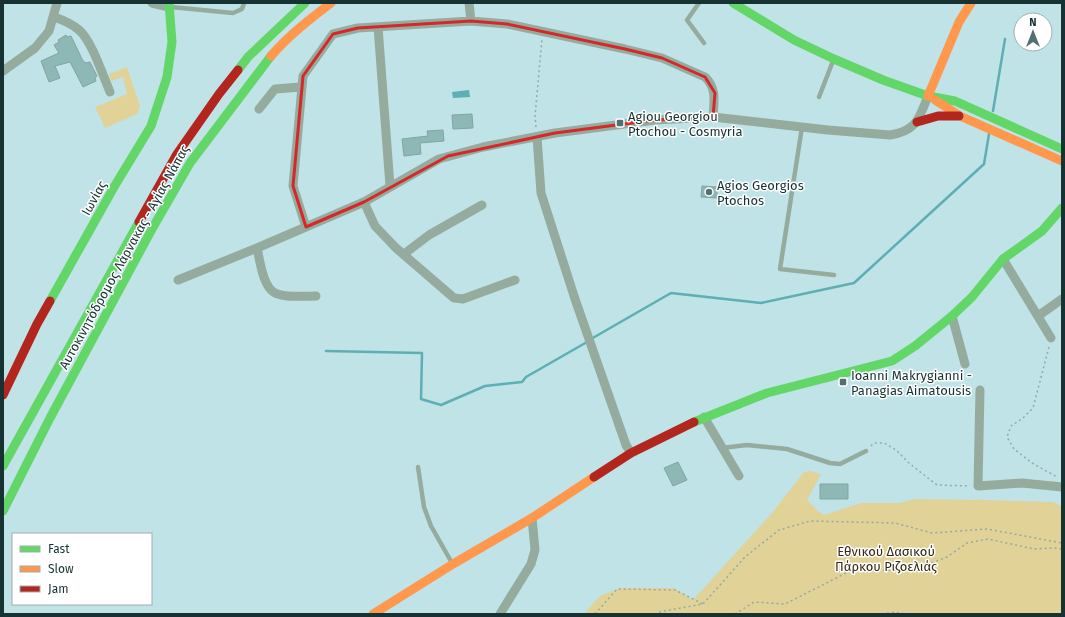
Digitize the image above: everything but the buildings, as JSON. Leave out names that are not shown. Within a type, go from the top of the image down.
[{"type":"main road","points":[[248,57],[268,32],[296,3]]},
{"type":"main road","name":"Αυτοκινητόδρομος Λάρνακας - Αγίας Νάπας","points":[[3,466],[177,154],[218,94],[248,57],[305,3]]},
{"type":"main road","points":[[733,3],[794,40],[834,59],[883,80],[928,96],[955,101],[1062,149]]},
{"type":"main road","points":[[928,96],[959,22],[971,3]]},
{"type":"main road","name":"Ιωνίας","points":[[3,395],[37,324],[114,187],[151,126],[167,77],[172,42],[169,5]]},
{"type":"main road","name":"Αυτοκινητόδρομος Λάρνακας - Αγίας Νάπας","points":[[3,511],[50,418],[152,229],[190,163],[261,68],[278,48],[315,15],[335,5]]},
{"type":"main road","points":[[928,96],[960,116],[1062,161]]},
{"type":"main road","points":[[917,122],[938,116],[960,116]]},
{"type":"main road","points":[[373,614],[452,564],[532,518],[631,453],[704,417],[767,393],[892,361],[915,346],[952,316],[972,297],[1003,259],[1042,231],[1060,210],[1062,203]]},
{"type":"street","points":[[3,70],[35,48],[49,31],[57,3]]},
{"type":"street","points":[[152,3],[169,5]]},
{"type":"street","points":[[469,3],[471,21]]},
{"type":"street","points":[[54,17],[68,23],[80,31],[89,44],[110,92]]},
{"type":"street","points":[[306,227],[293,186],[302,76],[332,34],[358,28],[471,21],[507,24],[625,49],[662,58],[705,77],[710,81],[714,93],[713,117]]},
{"type":"street","points":[[378,27],[390,186]]},
{"type":"street","points":[[259,109],[275,89],[302,87]]},
{"type":"street","points":[[178,280],[364,202],[439,159],[483,148],[554,133],[655,120],[713,117],[802,127],[890,135],[899,134],[909,130],[917,122],[928,96]]},
{"type":"street","points":[[537,137],[541,193],[626,445],[631,453]]},
{"type":"street","points":[[364,202],[376,226],[396,248],[454,298],[463,299],[515,280]]},
{"type":"street","points":[[404,254],[429,235],[482,205]]},
{"type":"street","points":[[257,248],[264,278],[268,287],[275,293],[283,295],[316,296]]},
{"type":"street","points":[[1003,259],[1051,338]]},
{"type":"street","points":[[1038,316],[1062,299]]},
{"type":"street","points":[[952,316],[965,364]]},
{"type":"street","points":[[980,390],[978,486],[1022,483],[1061,484]]},
{"type":"street","points":[[704,417],[739,476]]},
{"type":"street","points":[[500,614],[531,564],[534,550],[532,518]]},
{"type":"lane","points":[[169,5],[233,13],[242,8],[244,3]]},
{"type":"lane","points":[[699,3],[687,20],[704,43]]},
{"type":"lane","points":[[819,97],[834,59]]},
{"type":"lane","points":[[802,127],[780,269],[834,274]]},
{"type":"lane","points":[[722,448],[747,445],[787,448],[830,463],[840,464],[866,451]]},
{"type":"lane","points":[[418,467],[424,507],[431,526],[452,564]]},
{"type":"path","points":[[537,137],[535,116],[543,32]]},
{"type":"path","points":[[1051,338],[1033,408],[1023,418],[1011,426],[1007,437],[1014,449],[1032,463],[1056,476],[1061,484]]},
{"type":"path","points":[[866,451],[874,442],[884,442],[896,450],[910,464],[938,485],[978,486]]},
{"type":"path","points":[[659,613],[703,604],[745,557],[779,530],[810,521],[896,523],[932,534],[987,529],[1062,544]]},
{"type":"path","points":[[735,614],[754,602],[785,604],[854,569],[910,571],[947,557],[967,542],[988,539],[1034,549],[1054,548],[1062,550]]},
{"type":"path","points":[[595,614],[617,589],[675,590],[703,604]]},
{"type":"path","points":[[882,614],[895,612],[906,614]]},
{"type":"path","points":[[862,614],[869,614]]},
{"type":"path","points":[[921,614],[928,614]]},
{"type":"highlighted area","points":[[471,21],[507,24],[625,49],[662,58],[705,77],[715,93],[713,117],[655,120],[555,133],[448,156],[364,202],[306,227],[293,186],[303,76],[333,34],[358,28]]},
{"type":"green space","points":[[127,67],[140,106],[137,114],[105,128],[95,107],[127,94],[123,77],[111,81],[109,74]]},
{"type":"green space","name":"Εθνικού Δασικού Πάρκου Ριζοελιάς","points":[[810,471],[821,474],[807,500],[824,515],[861,503],[900,503],[914,499],[978,499],[1053,502],[1062,506],[1062,614],[584,614],[600,596],[620,588],[674,588],[693,600],[772,513],[804,472]]},
{"type":"water","points":[[469,90],[470,97],[453,98],[452,92]]},
{"type":"waterway","points":[[993,111],[1005,39]]},
{"type":"waterway","points":[[591,339],[671,293],[761,303],[854,283],[984,164],[989,134]]},
{"type":"waterway","points":[[326,351],[422,353],[421,399],[441,405],[485,386],[522,382],[526,377],[587,342]]},
{"type":"traffic: fast","points":[[50,301],[114,187],[151,126],[167,77],[172,42],[169,3]]},
{"type":"traffic: fast","points":[[238,70],[248,57],[305,3]]},
{"type":"traffic: fast","points":[[733,3],[794,40],[834,59],[883,80],[928,96],[955,101],[1062,149]]},
{"type":"traffic: fast","points":[[3,511],[50,418],[152,229],[190,163],[271,56]]},
{"type":"traffic: fast","points":[[694,422],[767,393],[892,361],[915,346],[952,316],[972,297],[1003,259],[1042,231],[1062,208]]},
{"type":"traffic: fast","points":[[3,466],[139,222]]},
{"type":"traffic: slow","points":[[271,56],[292,35],[331,3]]},
{"type":"traffic: slow","points":[[928,96],[959,22],[971,3]]},
{"type":"traffic: slow","points":[[935,100],[960,116],[1062,161]]},
{"type":"traffic: slow","points":[[373,614],[453,564],[532,518],[594,477]]},
{"type":"traffic: jam","points":[[139,222],[177,154],[219,94],[238,70]]},
{"type":"traffic: jam","points":[[917,122],[938,116],[959,116]]},
{"type":"traffic: jam","points":[[3,395],[37,324],[50,301]]},
{"type":"traffic: jam","points":[[594,477],[631,453],[694,422]]},
{"type":"place","name":"Agiou Georgiou Ptochou - Cosmyria","points":[[620,123]]},
{"type":"place","name":"Agios Georgios Ptochos","points":[[709,192]]},
{"type":"place","name":"Ioanni Makrygianni - Panagias Aimatousis","points":[[843,382]]}]
